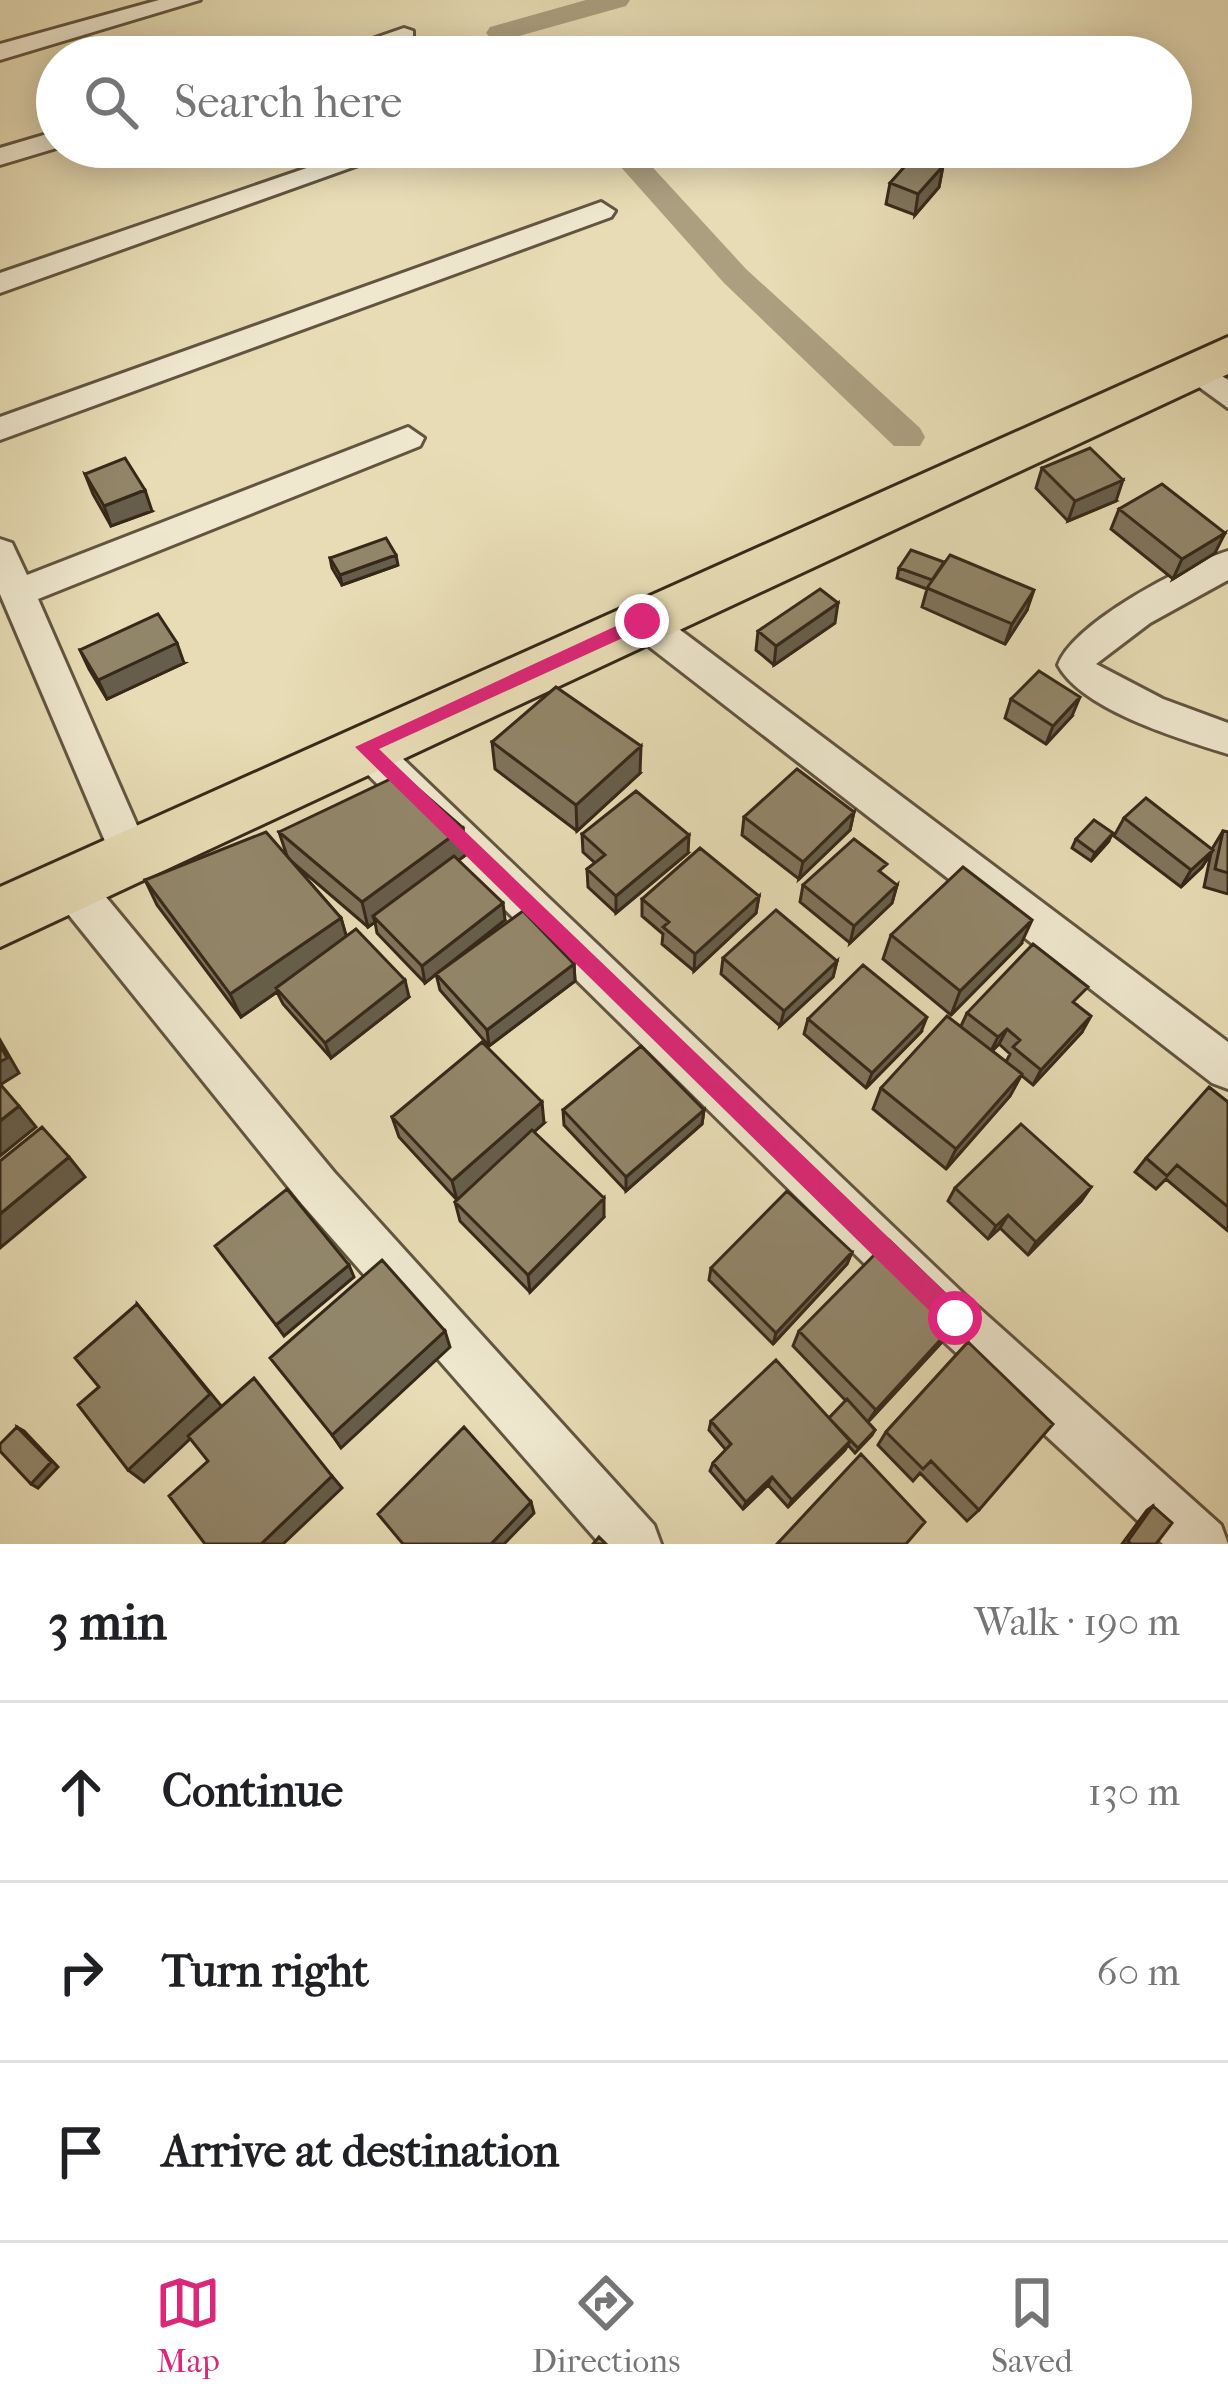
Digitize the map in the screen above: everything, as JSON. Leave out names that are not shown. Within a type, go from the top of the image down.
[{"type":"main road","points":[[0,918],[642,621],[1217,373]]},
{"type":"street","points":[[58,36],[187,0]]},
{"type":"street","points":[[0,52],[36,42]]},
{"type":"street","points":[[0,157],[36,146]]},
{"type":"street","points":[[0,283],[333,168]]},
{"type":"street","points":[[0,429],[601,211]]},
{"type":"street","points":[[20,592],[408,438]]},
{"type":"street","points":[[0,552],[130,855]]},
{"type":"street","points":[[1222,577],[1137,613],[1080,656],[1077,664],[1084,675],[1150,710],[1228,739]]},
{"type":"street","points":[[642,621],[1228,1068]]},
{"type":"street","points":[[364,747],[955,1318],[1202,1544]]},
{"type":"street","points":[[71,886],[318,1188],[635,1544]]},
{"type":"building","points":[[903,168],[941,168],[918,194],[890,183]]},
{"type":"building","points":[[1090,448],[1123,480],[1075,501],[1042,468]]},
{"type":"building","points":[[125,458],[145,490],[104,506],[85,474]]},
{"type":"building","points":[[1162,484],[1225,533],[1182,559],[1119,509]]},
{"type":"building","points":[[386,538],[396,555],[340,575],[330,558]]},
{"type":"building","points":[[911,550],[944,562],[932,580],[899,568]]},
{"type":"building","points":[[950,555],[1034,590],[1012,624],[927,588]]},
{"type":"building","points":[[820,589],[838,603],[776,646],[758,631]]},
{"type":"building","points":[[158,614],[177,643],[98,680],[80,650]]},
{"type":"building","points":[[1039,671],[1080,697],[1053,726],[1011,699]]},
{"type":"building","points":[[556,687],[641,746],[576,805],[492,742]]},
{"type":"building","points":[[797,769],[854,812],[803,862],[744,817]]},
{"type":"building","points":[[401,774],[463,828],[362,902],[279,832]]},
{"type":"building","points":[[636,791],[689,835],[616,896],[587,869],[605,855],[582,834]]},
{"type":"building","points":[[1146,798],[1213,850],[1191,870],[1124,818]]},
{"type":"building","points":[[1094,820],[1113,833],[1095,853],[1076,839]]},
{"type":"building","points":[[1223,831],[1228,832],[1228,873],[1215,869]]},
{"type":"building","points":[[266,832],[341,918],[230,994],[145,880]]},
{"type":"building","points":[[854,839],[887,864],[879,871],[897,885],[854,926],[803,885]]},
{"type":"building","points":[[700,848],[759,896],[695,954],[663,927],[669,922],[642,899]]},
{"type":"building","points":[[454,856],[503,903],[422,966],[373,916]]},
{"type":"building","points":[[963,867],[1032,920],[960,991],[891,935]]},
{"type":"building","points":[[776,910],[837,961],[784,1011],[723,958]]},
{"type":"building","points":[[523,911],[574,964],[487,1030],[436,974]]},
{"type":"building","points":[[356,929],[405,980],[325,1043],[276,988]]},
{"type":"building","points":[[1033,944],[1088,987],[1073,1002],[1091,1016],[1041,1070],[1013,1047],[1020,1040],[1007,1029],[998,1037],[967,1013]]},
{"type":"building","points":[[863,965],[927,1017],[872,1073],[808,1019]]},
{"type":"building","points":[[947,1016],[1022,1074],[956,1149],[881,1088]]},
{"type":"building","points":[[482,1042],[542,1102],[452,1181],[392,1117]]},
{"type":"building","points":[[641,1046],[704,1110],[626,1177],[563,1110]]},
{"type":"building","points":[[0,1084],[19,1106],[0,1121]]},
{"type":"building","points":[[1209,1087],[1228,1102],[1228,1207],[1177,1165],[1167,1176],[1146,1158]]},
{"type":"building","points":[[1021,1124],[1091,1187],[1036,1242],[1008,1215],[996,1226],[955,1188]]},
{"type":"building","points":[[42,1127],[69,1157],[0,1214],[0,1161]]},
{"type":"building","points":[[532,1130],[604,1198],[528,1275],[455,1202]]},
{"type":"building","points":[[287,1189],[349,1265],[276,1325],[215,1246]]},
{"type":"building","points":[[787,1191],[852,1252],[776,1333],[711,1268]]},
{"type":"building","points":[[889,1240],[965,1313],[876,1410],[799,1331]]},
{"type":"building","points":[[382,1260],[445,1331],[332,1435],[270,1358]]},
{"type":"building","points":[[137,1304],[210,1394],[128,1470],[78,1405],[99,1387],[75,1358]]},
{"type":"building","points":[[968,1342],[1053,1424],[979,1510],[931,1461],[923,1469],[886,1432]]},
{"type":"building","points":[[776,1360],[850,1441],[792,1500],[772,1477],[746,1502],[713,1463],[731,1444],[711,1421]]},
{"type":"building","points":[[254,1378],[332,1476],[261,1544],[205,1544],[169,1496],[208,1461],[188,1436]]},
{"type":"building","points":[[847,1399],[875,1430],[858,1448],[829,1418]]},
{"type":"building","points":[[17,1427],[51,1462],[31,1484],[0,1451],[0,1444]]},
{"type":"building","points":[[464,1427],[531,1502],[491,1544],[403,1544],[378,1514]]},
{"type":"building","points":[[861,1454],[925,1522],[906,1544],[777,1544]]},
{"type":"building","points":[[1153,1506],[1172,1523],[1156,1544],[1131,1544],[1128,1541]]},
{"type":"waterway","points":[[503,36],[500,33],[616,0]]},
{"type":"waterway","points":[[637,168],[735,276],[907,437]]},
{"type":"route","points":[[642,621],[364,747],[955,1318]]}]
